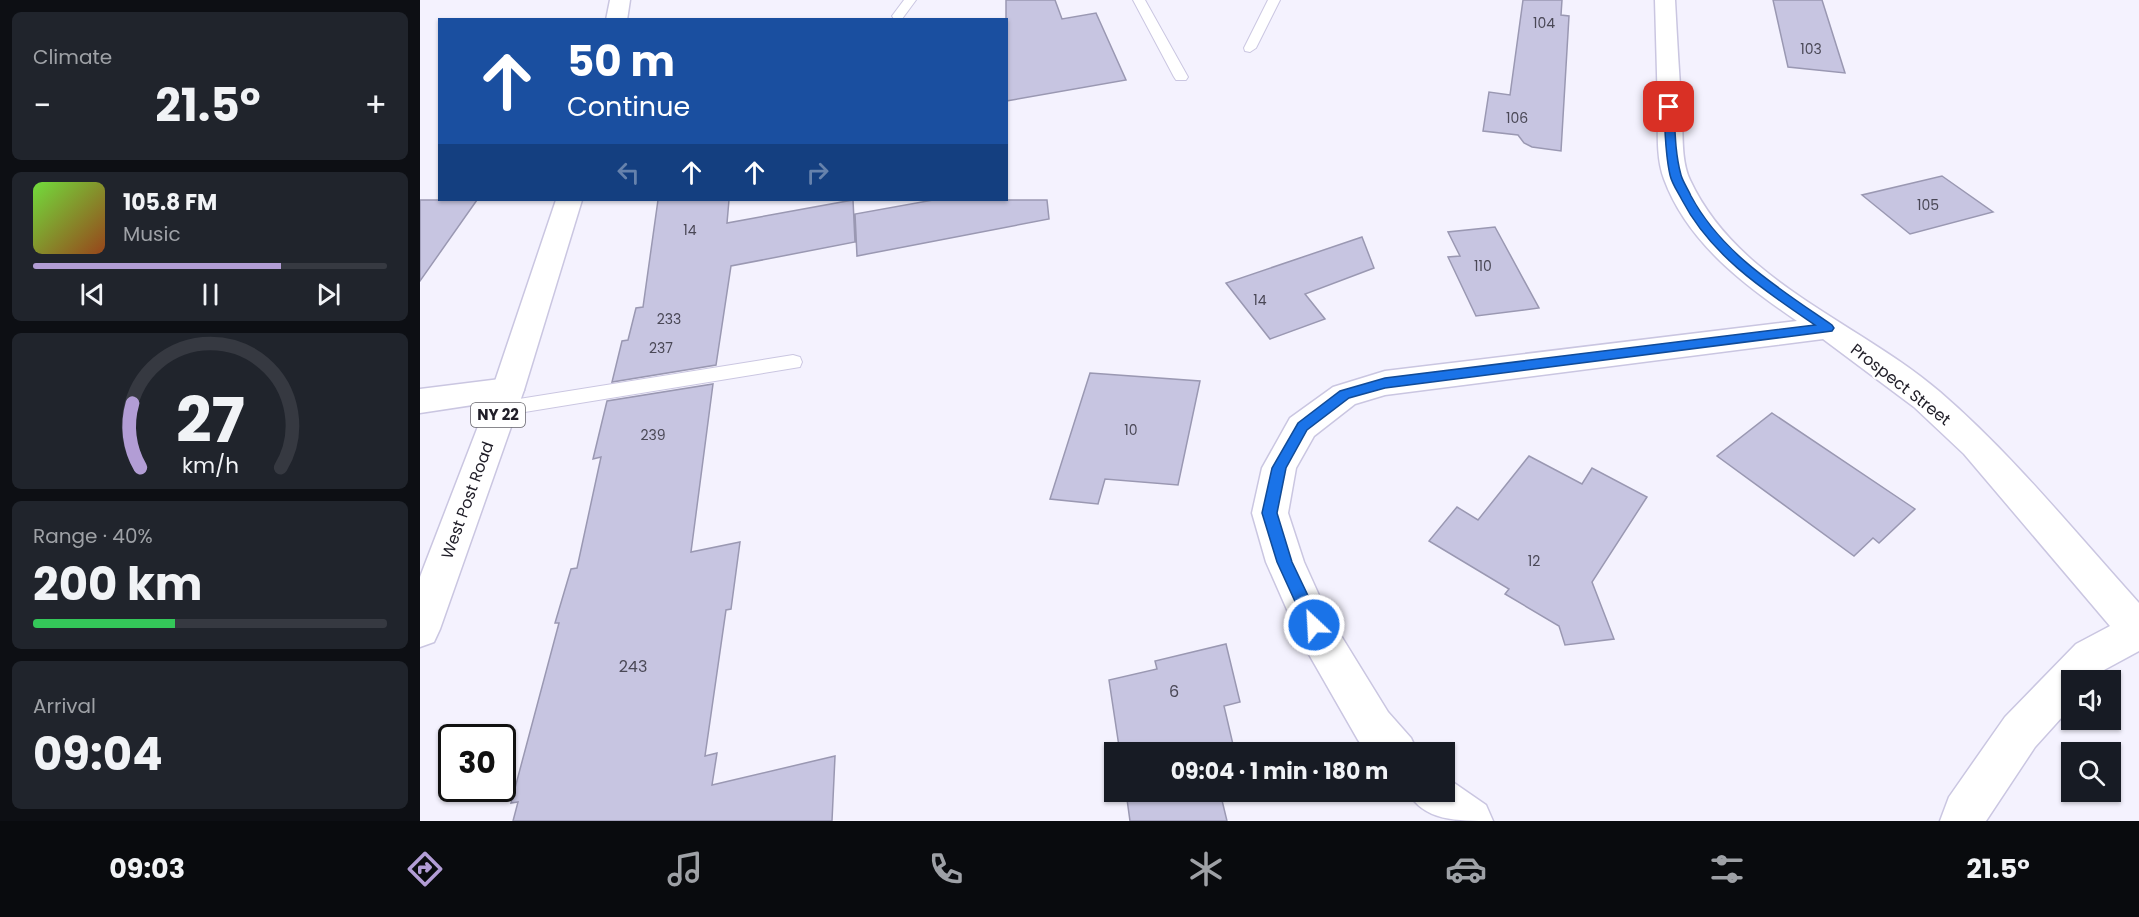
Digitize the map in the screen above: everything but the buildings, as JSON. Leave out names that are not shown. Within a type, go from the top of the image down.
[{"type":"street","points":[[616,18],[620,0]]},
{"type":"street","name":"Prospect Street","points":[[1665,0],[1671,149],[1676,178],[1696,216],[1730,255],[1766,286],[1926,399],[1976,446],[2139,631]]},
{"type":"street","name":"West Post Road","points":[[420,629],[504,400],[569,201]]},
{"type":"street","points":[[1387,742],[1373,726],[1314,625],[1285,562],[1270,513],[1279,468],[1302,427],[1344,394],[1385,383],[1828,328]]},
{"type":"street","points":[[420,401],[504,400]]},
{"type":"street","points":[[1963,821],[1965,813],[2020,732],[2090,657],[2139,631]]},
{"type":"street","points":[[1444,802],[1470,821]]},
{"type":"lane","points":[[898,16],[910,0]]},
{"type":"lane","points":[[1139,0],[1181,77]]},
{"type":"lane","points":[[1250,48],[1274,0]]},
{"type":"lane","points":[[504,400],[793,362]]},
{"type":"route","points":[[1314,625],[1285,562],[1270,513],[1279,468],[1302,427],[1344,394],[1385,383],[1828,328],[1766,286],[1730,255],[1696,216],[1676,178],[1671,149],[1669,107]]}]
